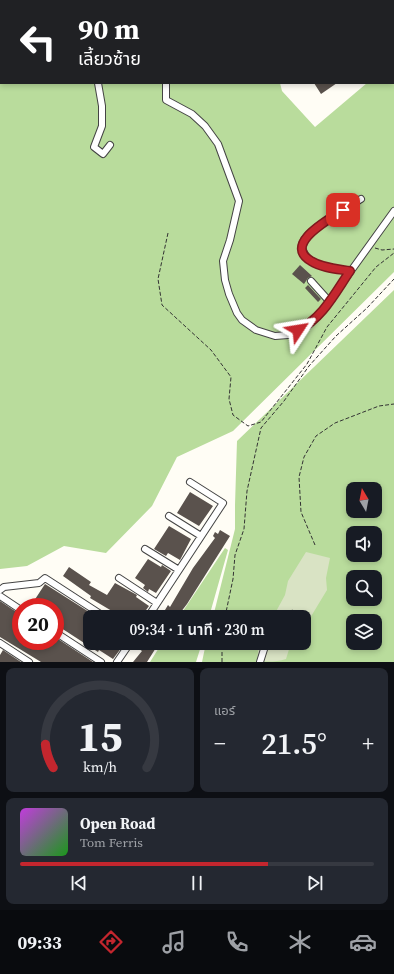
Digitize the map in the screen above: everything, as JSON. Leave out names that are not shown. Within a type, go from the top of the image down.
[{"type":"street","points":[[98,84],[102,106],[102,126],[94,147],[103,154],[110,145]]},
{"type":"street","points":[[166,84],[166,100],[192,114],[205,126],[218,144],[239,201],[230,240],[223,261],[225,280],[237,312],[242,320],[256,330],[275,336],[288,335],[308,326],[320,314],[394,211]]},
{"type":"street","points":[[350,271],[312,262],[305,255],[302,247],[303,241],[311,232],[361,199]]},
{"type":"street","points":[[311,281],[329,301]]},
{"type":"street","points":[[152,610],[223,503],[190,482]]},
{"type":"street","points":[[169,516],[201,536]]},
{"type":"street","points":[[145,549],[178,570]]},
{"type":"street","points":[[0,590],[4,586],[39,583],[45,578],[94,610]]},
{"type":"street","points":[[119,578],[157,603]]},
{"type":"street","points":[[0,596],[12,604]]},
{"type":"street","points":[[64,638],[101,662]]},
{"type":"street","points":[[0,643],[29,662]]},
{"type":"street","points":[[117,662],[125,650]]},
{"type":"street","points":[[260,662],[264,650]]},
{"type":"path","points":[[369,246],[382,250],[394,249]]},
{"type":"path","points":[[226,610],[233,579],[235,555],[244,528],[247,491],[261,428],[284,401],[309,366],[336,336],[367,308],[394,279]]},
{"type":"path","points":[[315,545],[301,512],[299,477],[304,457],[316,436],[335,423],[379,406],[394,404]]},
{"type":"path","points":[[222,650],[222,662]]},
{"type":"green space","points":[[0,84],[280,84],[282,91],[315,127],[366,84],[394,84],[394,272],[233,431],[177,457],[152,506],[106,553],[64,546],[27,566],[0,569]]},
{"type":"green space","points":[[394,290],[394,662],[202,662],[205,650],[311,650],[311,610],[215,610],[235,529],[237,441]]},
{"type":"green space","points":[[225,548],[228,550],[211,610],[184,610]]},
{"type":"green space","points":[[306,552],[330,558],[326,578],[327,590],[311,616],[311,610],[277,610],[285,595],[288,581]]},
{"type":"green space","points":[[158,650],[200,650],[196,662],[150,662]]},
{"type":"green space","points":[[258,650],[289,650],[286,659],[268,662],[257,661]]},
{"type":"building","points":[[315,84],[336,84],[321,94]]},
{"type":"building","points":[[300,265],[312,276],[308,278],[304,284],[292,274]]},
{"type":"building","points":[[308,285],[321,299],[318,302],[305,288]]},
{"type":"building","points":[[190,492],[213,506],[199,526],[177,513]]},
{"type":"building","points":[[169,526],[191,539],[180,560],[168,553],[166,556],[154,549]]},
{"type":"building","points":[[220,530],[230,536],[187,604],[182,610],[165,610],[168,605],[170,607],[193,568],[215,538],[213,536],[215,532],[218,534]]},
{"type":"building","points":[[148,559],[171,571],[156,593],[149,589],[148,592],[143,588],[145,585],[135,578]]},
{"type":"building","points":[[69,567],[91,582],[89,585],[107,595],[115,583],[137,595],[136,597],[149,606],[146,610],[110,610],[90,598],[91,596],[63,576]]},
{"type":"building","points":[[45,584],[86,610],[83,610],[83,642],[64,630],[64,598],[36,598]]},
{"type":"building","points":[[0,601],[12,609],[12,644],[0,637]]},
{"type":"building","points":[[64,643],[93,662],[41,662],[21,650],[64,650]]},
{"type":"building","points":[[3,650],[21,662],[0,662],[0,655]]},
{"type":"building","points":[[99,650],[120,650],[113,659]]},
{"type":"building","points":[[140,650],[155,650],[147,662],[133,662],[142,651]]},
{"type":"route","points":[[298,330],[308,326],[320,314],[350,271],[312,262],[305,255],[302,247],[303,241],[311,232],[343,210]]}]
